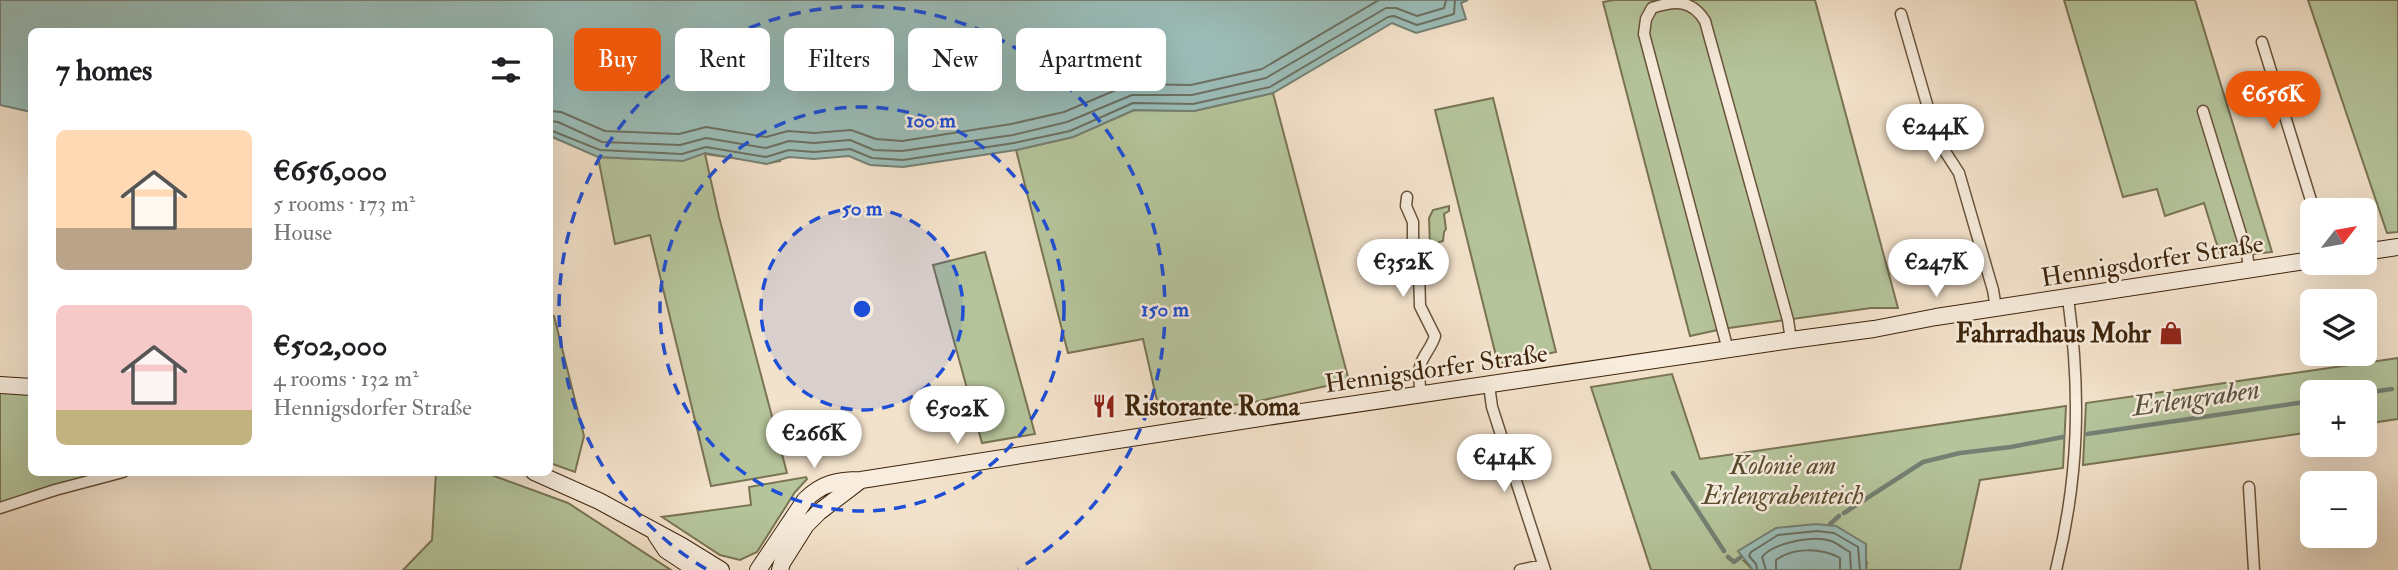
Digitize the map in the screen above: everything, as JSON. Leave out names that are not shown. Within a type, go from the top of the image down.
[{"type":"main road","points":[[2377,250],[2398,247]]},
{"type":"main road","name":"Hennigsdorfer Straße","points":[[758,570],[805,500],[814,491],[841,480],[861,480],[1874,329],[2300,262]]},
{"type":"main road","points":[[0,385],[28,387]]},
{"type":"main road","points":[[543,476],[598,500],[654,532],[696,570]]},
{"type":"main road","name":"Hennigsdorfer Straße","points":[[780,570],[806,525],[834,499],[861,480]]},
{"type":"main road","points":[[674,548],[721,570]]},
{"type":"street","points":[[1728,350],[1644,34],[1646,19],[1652,8],[1670,0],[1687,1],[1699,9],[1705,21],[1788,320],[1791,340]]},
{"type":"street","points":[[1900,13],[1937,139],[1959,173],[1996,309]]},
{"type":"street","points":[[2262,42],[2310,198]]},
{"type":"street","points":[[2203,111],[2249,268]]},
{"type":"street","points":[[1407,197],[1406,206],[1413,222],[1413,257],[1419,272],[1420,306],[1435,336],[1431,348],[1421,362],[1419,378],[1422,395]]},
{"type":"street","points":[[2056,570],[2070,499],[2078,418],[2076,363],[2068,298]]},
{"type":"street","points":[[1489,385],[1492,407],[1544,567],[1520,570]]},
{"type":"street","points":[[0,508],[108,476]]},
{"type":"street","points":[[2249,487],[2254,570]]},
{"type":"green space","points":[[1815,0],[1898,308],[1871,308],[1690,336],[1603,2]]},
{"type":"green space","points":[[2064,0],[2195,0],[2272,252],[2221,258],[2204,203],[2165,216],[2157,189],[2123,197]]},
{"type":"green space","points":[[2308,0],[2398,0],[2398,232],[2387,233]]},
{"type":"green space","points":[[1273,93],[1349,381],[1250,403],[1160,414],[1143,339],[1068,353],[1016,150],[1073,137],[1134,110],[1194,111]]},
{"type":"green space","points":[[1493,98],[1556,352],[1498,364],[1435,110]]},
{"type":"green space","points":[[766,134],[780,161],[769,163],[705,154],[719,217],[787,473],[711,486],[650,235],[615,244],[598,157],[638,159]]},
{"type":"green space","points":[[1449,206],[1449,211],[1444,214],[1446,229],[1443,241],[1430,245],[1429,218],[1433,210]]},
{"type":"green space","points":[[985,252],[1035,434],[982,443],[933,265]]},
{"type":"green space","points":[[553,316],[584,436],[575,472],[553,464]]},
{"type":"green space","points":[[2398,358],[2398,419],[2377,422],[2377,380],[2300,380],[2300,434],[2083,465],[2086,403],[2343,366],[2377,366],[2377,361]]},
{"type":"green space","name":"Kolonie am Erlengrabenteich","points":[[1672,374],[1700,459],[2066,406],[2063,468],[1980,480],[1960,570],[1866,570],[1867,562],[1744,561],[1753,570],[1651,570],[1591,387]]},
{"type":"green space","points":[[0,391],[28,393],[28,476],[96,476],[0,503]]},
{"type":"green space","points":[[436,476],[494,476],[568,503],[671,570],[403,570],[432,540]]},
{"type":"green space","points":[[806,477],[757,552],[740,560],[720,555],[662,517],[751,505],[749,487]]},
{"type":"water","points":[[0,0],[1468,0],[1461,3],[1466,19],[1416,33],[1392,23],[1273,93],[1194,111],[1134,110],[1073,137],[1016,150],[903,167],[870,165],[849,156],[814,159],[789,157],[767,164],[705,153],[683,161],[598,157],[553,137],[553,28],[28,28],[28,111],[0,105]]},
{"type":"water","points":[[1816,524],[1836,526],[1866,544],[1866,570],[1753,570],[1738,551],[1776,528]]},
{"type":"waterway","name":"Erlengraben","points":[[2377,391],[2392,389]]},
{"type":"waterway","name":"Erlengraben","points":[[2087,434],[2300,403]]},
{"type":"waterway","name":"Erlengraben","points":[[1844,513],[1923,462],[1960,453],[2063,437]]},
{"type":"waterway","points":[[1673,473],[1724,551]]},
{"type":"waterway","name":"Erlengraben","points":[[1830,524],[1839,516]]},
{"type":"waterway","points":[[1728,557],[1734,562],[1741,557]]},
{"type":"place","name":"Fahrradhaus Mohr","points":[[2171,333]]},
{"type":"place","name":"Ristorante Roma","points":[[1104,406]]}]
